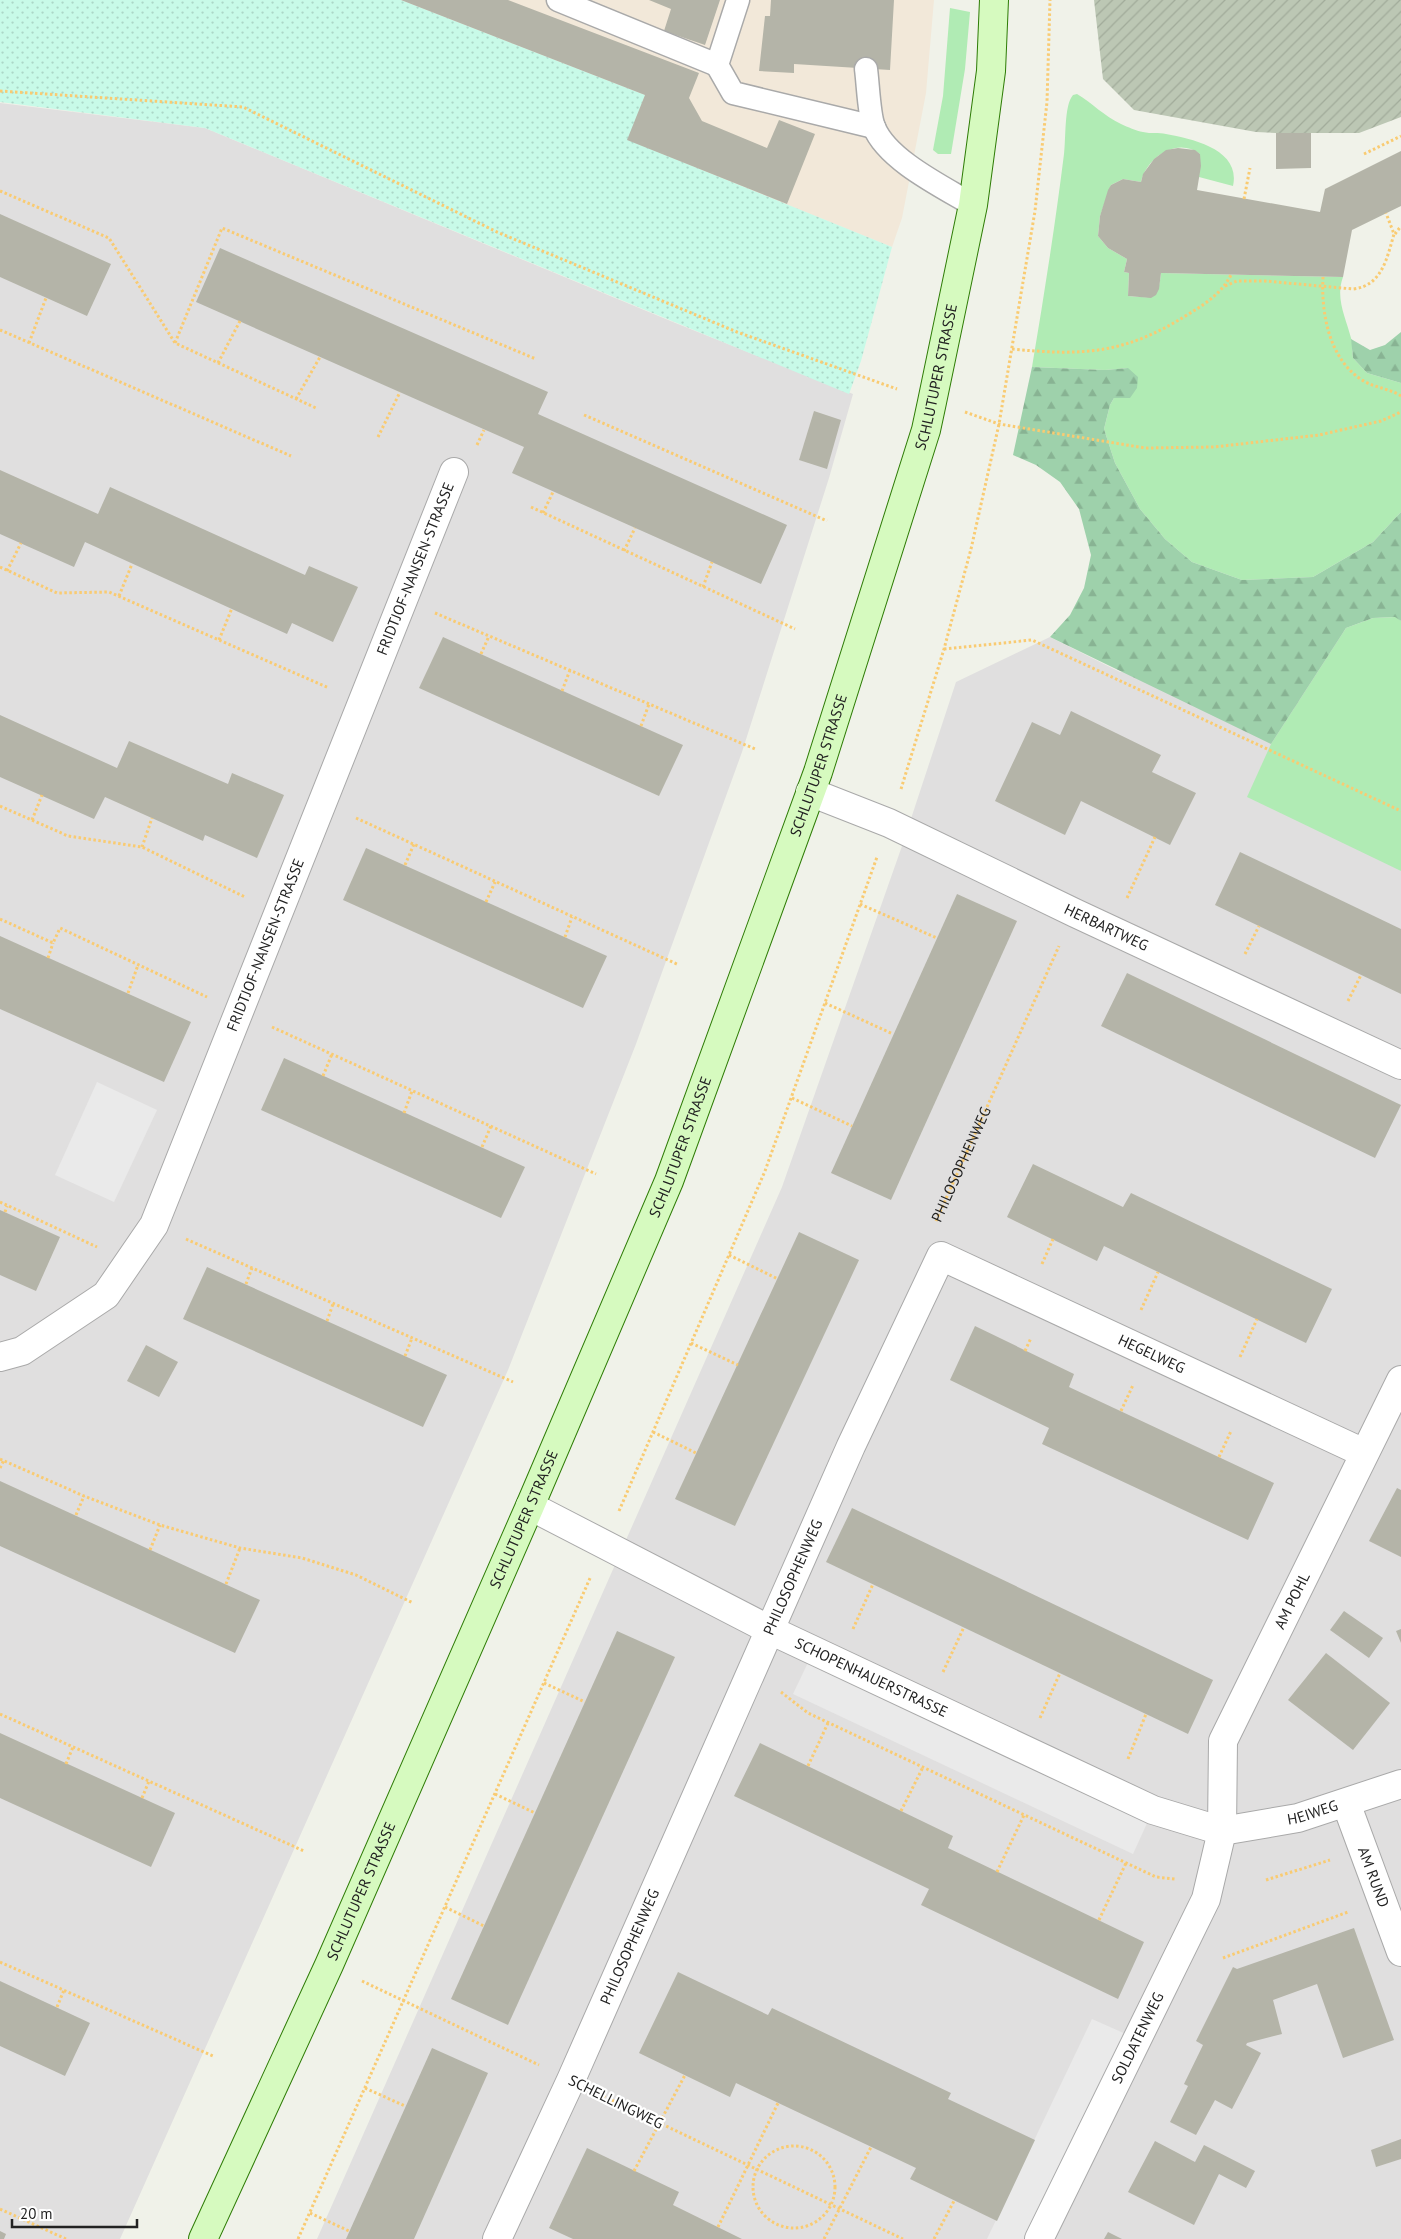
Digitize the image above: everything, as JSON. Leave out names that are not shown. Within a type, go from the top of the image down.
[{"type":"main road","name":"SCHLUTUPER STRASSE","points":[[203,2239],[329,1965],[670,1181],[810,792],[926,430],[973,205],[991,71],[994,0]]},
{"type":"street","name":"FRIDTJOF-NANSEN-STRASSE","points":[[0,1357],[22,1351],[106,1295],[154,1225],[454,472]]},
{"type":"street","name":"HERBARTWEG","points":[[810,792],[890,823],[1075,913],[1401,1065]]},
{"type":"street","name":"HEGELWEG","points":[[940,1256],[1364,1453]]},
{"type":"street","name":"PHILOSOPHENWEG","points":[[497,2239],[571,2080],[850,1446],[940,1256]]},
{"type":"street","name":"AM POHL","points":[[1222,1831],[1223,1741],[1401,1380]]},
{"type":"street","name":"SCHOPENHAUERSTRASSE","points":[[530,1506],[770,1630],[1026,1751],[1153,1810],[1222,1831]]},
{"type":"street","name":"HEIWEG","points":[[1222,1831],[1349,1811],[1401,1784]]},
{"type":"street","name":"AM RUND","points":[[1349,1811],[1401,1952]]},
{"type":"street","name":"SOLDATENWEG","points":[[1039,2239],[1206,1899],[1222,1831]]},
{"type":"lane","points":[[558,0],[717,65],[733,93],[874,127]]},
{"type":"lane","points":[[717,65],[738,0]]},
{"type":"lane","points":[[866,69],[874,127],[894,155],[920,174],[973,205]]},
{"type":"path","points":[[298,2239],[605,1545],[765,1171],[890,823],[944,649],[971,549],[999,424],[1035,211],[1047,102],[1050,0]]},
{"type":"path","points":[[0,90],[242,107],[497,232],[737,332],[999,424],[1145,448],[1214,447],[1319,435],[1381,421],[1401,412]]},
{"type":"path","points":[[1364,154],[1401,136]]},
{"type":"path","points":[[1244,199],[1250,168]]},
{"type":"path","points":[[0,190],[109,238],[175,343],[316,408]]},
{"type":"path","points":[[1386,213],[1394,234]]},
{"type":"path","points":[[1012,349],[1058,354],[1110,350],[1150,336],[1171,325],[1209,301],[1225,287],[1237,281],[1265,281],[1353,289],[1364,288],[1372,283],[1381,273],[1394,234],[1401,226]]},
{"type":"path","points":[[175,343],[222,228],[536,358]]},
{"type":"path","points":[[1225,287],[1231,275]]},
{"type":"path","points":[[1323,277],[1324,317],[1331,339],[1348,369],[1363,381],[1388,389],[1401,396]]},
{"type":"path","points":[[29,342],[46,298]]},
{"type":"path","points":[[218,363],[240,322]]},
{"type":"path","points":[[0,330],[291,456]]},
{"type":"path","points":[[296,399],[320,357]]},
{"type":"path","points":[[378,437],[400,392]]},
{"type":"path","points":[[584,415],[827,521]]},
{"type":"path","points":[[543,513],[553,492]]},
{"type":"path","points":[[531,507],[795,630]]},
{"type":"path","points":[[624,551],[635,528]]},
{"type":"path","points":[[7,570],[21,543]]},
{"type":"path","points":[[703,587],[712,562]]},
{"type":"path","points":[[119,596],[132,564]]},
{"type":"path","points":[[0,567],[57,593],[109,592],[338,692]]},
{"type":"path","points":[[219,640],[232,608]]},
{"type":"path","points":[[427,610],[756,749]]},
{"type":"path","points":[[481,654],[489,636]]},
{"type":"path","points":[[944,649],[1032,640],[1401,811]]},
{"type":"path","points":[[562,690],[570,670]]},
{"type":"path","points":[[640,726],[649,704]]},
{"type":"path","points":[[32,820],[42,795]]},
{"type":"path","points":[[0,806],[68,836],[142,847],[246,898]]},
{"type":"path","points":[[348,814],[679,965]]},
{"type":"path","points":[[142,847],[152,818]]},
{"type":"path","points":[[1112,930],[1155,837]]},
{"type":"path","points":[[405,865],[414,844]]},
{"type":"path","points":[[486,902],[495,882]]},
{"type":"path","points":[[860,904],[937,938]]},
{"type":"path","name":"PHILOSOPHENWEG","points":[[940,1256],[936,1222],[1075,913]]},
{"type":"path","points":[[565,937],[572,917]]},
{"type":"path","points":[[0,919],[53,943]]},
{"type":"path","points":[[48,958],[60,928],[210,998]]},
{"type":"path","points":[[128,994],[138,965]]},
{"type":"path","points":[[825,1003],[894,1034]]},
{"type":"path","points":[[266,1024],[596,1174]]},
{"type":"path","points":[[323,1076],[332,1054]]},
{"type":"path","points":[[404,1112],[412,1091]]},
{"type":"path","points":[[792,1098],[852,1126]]},
{"type":"path","points":[[482,1147],[491,1126]]},
{"type":"path","points":[[0,1202],[102,1249]]},
{"type":"path","points":[[5,1212],[7,1206]]},
{"type":"path","points":[[183,1238],[513,1382]]},
{"type":"path","points":[[729,1255],[778,1278]]},
{"type":"path","points":[[246,1284],[252,1268]]},
{"type":"path","points":[[327,1321],[333,1304]]},
{"type":"path","points":[[405,1356],[412,1338]]},
{"type":"path","points":[[691,1343],[738,1365]]},
{"type":"path","points":[[653,1432],[696,1453]]},
{"type":"path","points":[[0,1468],[2,1459],[84,1496],[160,1526],[240,1548],[302,1558],[356,1575],[413,1603]]},
{"type":"path","points":[[76,1515],[84,1496]]},
{"type":"path","points":[[150,1550],[160,1526]]},
{"type":"path","points":[[226,1584],[240,1548]]},
{"type":"path","points":[[838,1662],[873,1584]]},
{"type":"path","points":[[929,1704],[964,1627]]},
{"type":"path","points":[[1026,1751],[1060,1673]]},
{"type":"path","points":[[544,1683],[585,1702]]},
{"type":"path","points":[[774,1687],[808,1713],[1156,1877],[1210,1882]]},
{"type":"path","points":[[0,1714],[304,1851]]},
{"type":"path","points":[[1115,1792],[1146,1714]]},
{"type":"path","points":[[808,1766],[828,1722]]},
{"type":"path","points":[[66,1764],[73,1747]]},
{"type":"path","points":[[901,1811],[923,1767]]},
{"type":"path","points":[[142,1798],[150,1781]]},
{"type":"path","points":[[495,1794],[535,1813]]},
{"type":"path","points":[[1266,1880],[1330,1860],[1349,1811]]},
{"type":"path","points":[[997,1872],[1024,1815]]},
{"type":"path","points":[[1098,1920],[1126,1863]]},
{"type":"path","points":[[1223,1958],[1382,1900]]},
{"type":"path","points":[[445,1907],[484,1926]]},
{"type":"path","points":[[0,1962],[213,2056]]},
{"type":"path","name":"SCHELLINGWEG","points":[[329,1965],[903,2239]]},
{"type":"path","points":[[57,2007],[64,1990]]},
{"type":"path","points":[[634,2171],[685,2075]]},
{"type":"path","points":[[365,2088],[405,2106]]},
{"type":"path","points":[[718,2227],[778,2103]]},
{"type":"path","points":[[791,2146],[811,2149],[828,2164],[833,2177],[835,2184],[831,2205],[819,2219],[803,2228],[784,2228],[767,2220],[756,2205],[752,2187],[756,2169],[770,2153],[791,2146]]},
{"type":"path","points":[[824,2239],[871,2147]]},
{"type":"path","points":[[934,2239],[954,2200]]},
{"type":"path","points":[[0,2209],[66,2239]]},
{"type":"path","points":[[310,2213],[349,2231]]},
{"type":"shaded area","points":[[401,0],[934,0],[926,93],[902,218],[892,247],[627,140],[645,95]]},
{"type":"shaded area","points":[[1094,0],[1401,0],[1401,117],[1359,133],[1276,133],[1256,132],[1134,110],[1103,79]]},
{"type":"shaded area","points":[[0,103],[205,128],[673,322],[853,394],[829,478],[742,752],[636,1044],[508,1370],[120,2239],[0,2239]]},
{"type":"shaded area","points":[[1401,621],[1401,2239],[317,2239],[782,1187],[902,846],[956,682],[1050,637],[1120,672]]},
{"type":"shaded area","points":[[97,1082],[157,1110],[114,1202],[55,1175]]},
{"type":"shaded area","points":[[814,1650],[1153,1810],[1133,1854],[793,1694]]},
{"type":"shaded area","points":[[1092,2019],[1137,2039],[1039,2239],[987,2239]]},
{"type":"green space","points":[[0,0],[401,0],[645,95],[628,140],[892,247],[861,361],[849,394],[205,128],[0,102]]},
{"type":"green space","points":[[950,8],[970,12],[965,69],[951,154],[938,154],[933,150],[943,96]]},
{"type":"green space","points":[[1077,94],[1109,117],[1132,129],[1146,133],[1163,133],[1177,136],[1213,148],[1230,163],[1234,174],[1233,186],[1199,177],[1200,154],[1182,147],[1164,152],[1156,158],[1144,173],[1141,182],[1123,179],[1111,185],[1100,216],[1098,236],[1108,248],[1127,259],[1124,272],[1129,273],[1128,296],[1153,296],[1158,289],[1161,273],[1343,277],[1340,293],[1344,315],[1352,340],[1353,358],[1367,373],[1401,383],[1401,512],[1373,542],[1313,577],[1242,580],[1192,562],[1165,539],[1140,509],[1115,463],[1104,429],[1110,405],[1114,398],[1130,398],[1128,368],[1105,370],[1032,367],[1057,208],[1068,106],[1073,95]]},
{"type":"green space","points":[[1401,332],[1401,383],[1367,373],[1353,358],[1351,339],[1370,350],[1385,345]]},
{"type":"green space","points":[[1032,367],[1105,370],[1128,368],[1138,377],[1137,388],[1130,398],[1114,398],[1110,405],[1104,429],[1115,463],[1140,509],[1165,539],[1192,562],[1242,580],[1313,577],[1373,542],[1401,512],[1401,621],[1395,617],[1373,618],[1346,628],[1271,744],[1050,637],[1070,615],[1084,588],[1091,555],[1079,509],[1060,482],[1036,465],[1013,455]]},
{"type":"green space","points":[[1396,617],[1401,621],[1401,871],[1247,797],[1271,744],[1346,628],[1373,618]]},
{"type":"building","points":[[401,0],[508,0],[699,73],[689,98],[702,121],[767,148],[779,120],[815,134],[787,204],[627,140],[645,95]]},
{"type":"building","points":[[649,0],[720,0],[705,45],[664,31],[671,9]]},
{"type":"building","points":[[771,0],[894,0],[890,70],[794,64],[794,73],[759,71],[765,16],[770,16]]},
{"type":"building","points":[[1276,133],[1311,133],[1311,168],[1276,169]]},
{"type":"building","points":[[1178,148],[1195,150],[1200,154],[1201,166],[1197,190],[1320,212],[1325,189],[1401,151],[1401,206],[1352,230],[1343,277],[1161,273],[1159,289],[1156,295],[1151,298],[1128,296],[1129,273],[1124,272],[1127,259],[1108,248],[1098,236],[1100,216],[1108,190],[1111,185],[1123,179],[1141,182],[1143,174],[1154,159],[1166,150]]},
{"type":"building","points":[[0,214],[111,264],[87,316],[0,277]]},
{"type":"building","points":[[220,248],[548,392],[538,414],[787,525],[761,584],[512,473],[524,447],[196,302]]},
{"type":"building","points":[[814,411],[841,420],[827,469],[799,460]]},
{"type":"building","points":[[0,470],[98,514],[110,487],[305,575],[309,566],[358,587],[333,642],[292,623],[287,634],[85,542],[74,567],[0,534]]},
{"type":"building","points":[[443,637],[683,745],[659,796],[419,688]]},
{"type":"building","points":[[1071,711],[1161,755],[1152,772],[1196,793],[1170,845],[1081,801],[1065,835],[995,801],[1032,722],[1060,735]]},
{"type":"building","points":[[0,715],[117,768],[129,741],[228,784],[232,773],[284,795],[257,858],[205,835],[203,841],[105,797],[94,819],[0,777]]},
{"type":"building","points":[[366,848],[607,956],[583,1008],[343,900]]},
{"type":"building","points":[[1240,852],[1401,929],[1401,994],[1215,905]]},
{"type":"building","points":[[957,894],[1017,921],[891,1200],[831,1173]]},
{"type":"building","points":[[0,936],[191,1022],[164,1082],[0,1009]]},
{"type":"building","points":[[1127,973],[1401,1105],[1375,1158],[1101,1026]]},
{"type":"building","points":[[284,1058],[525,1167],[501,1218],[261,1110]]},
{"type":"building","points":[[1033,1164],[1123,1207],[1131,1193],[1332,1289],[1306,1343],[1104,1246],[1097,1261],[1007,1217]]},
{"type":"building","points":[[0,1210],[60,1237],[36,1291],[0,1275]]},
{"type":"building","points":[[799,1232],[859,1260],[735,1526],[675,1499]]},
{"type":"building","points":[[207,1267],[447,1375],[423,1427],[183,1319]]},
{"type":"building","points":[[975,1326],[1074,1374],[1069,1387],[1274,1483],[1248,1540],[1042,1444],[1049,1428],[950,1380]]},
{"type":"building","points":[[146,1345],[178,1362],[159,1397],[127,1381]]},
{"type":"building","points":[[0,1481],[260,1600],[235,1653],[0,1546]]},
{"type":"building","points":[[1397,1488],[1401,1490],[1401,1557],[1369,1541]]},
{"type":"building","points":[[852,1508],[1213,1680],[1188,1734],[826,1562]]},
{"type":"building","points":[[1344,1611],[1383,1638],[1369,1658],[1330,1630]]},
{"type":"building","points":[[1401,1629],[1401,1643],[1396,1631]]},
{"type":"building","points":[[617,1631],[675,1657],[508,2025],[451,1999]]},
{"type":"building","points":[[1326,1653],[1390,1703],[1353,1750],[1288,1700]]},
{"type":"building","points":[[0,1733],[175,1813],[151,1867],[0,1798]]},
{"type":"building","points":[[760,1743],[953,1836],[948,1848],[1144,1942],[1118,1999],[921,1905],[929,1889],[734,1796]]},
{"type":"building","points":[[1354,1928],[1394,2040],[1343,2058],[1317,1984],[1273,2000],[1282,2034],[1247,2043],[1246,2045],[1261,2053],[1232,2109],[1215,2100],[1196,2135],[1170,2122],[1188,2086],[1184,2084],[1203,2045],[1196,2041],[1233,1967],[1237,1969]]},
{"type":"building","points":[[678,1972],[768,2015],[772,2008],[951,2093],[948,2099],[1035,2140],[997,2221],[910,2179],[916,2168],[736,2083],[730,2097],[639,2053]]},
{"type":"building","points":[[0,1981],[90,2023],[65,2076],[0,2046]]},
{"type":"building","points":[[432,2048],[488,2073],[414,2239],[346,2239]]},
{"type":"building","points":[[1401,2139],[1401,2159],[1376,2167],[1371,2150]]},
{"type":"building","points":[[1155,2141],[1195,2162],[1204,2145],[1255,2171],[1246,2188],[1219,2174],[1194,2225],[1128,2192]]},
{"type":"building","points":[[587,2148],[679,2192],[673,2205],[742,2239],[573,2239],[549,2228]]},
{"type":"building","points":[[0,2231],[6,2234],[4,2239],[0,2239]]},
{"type":"building","points":[[1108,2232],[1122,2239],[1104,2239]]}]
